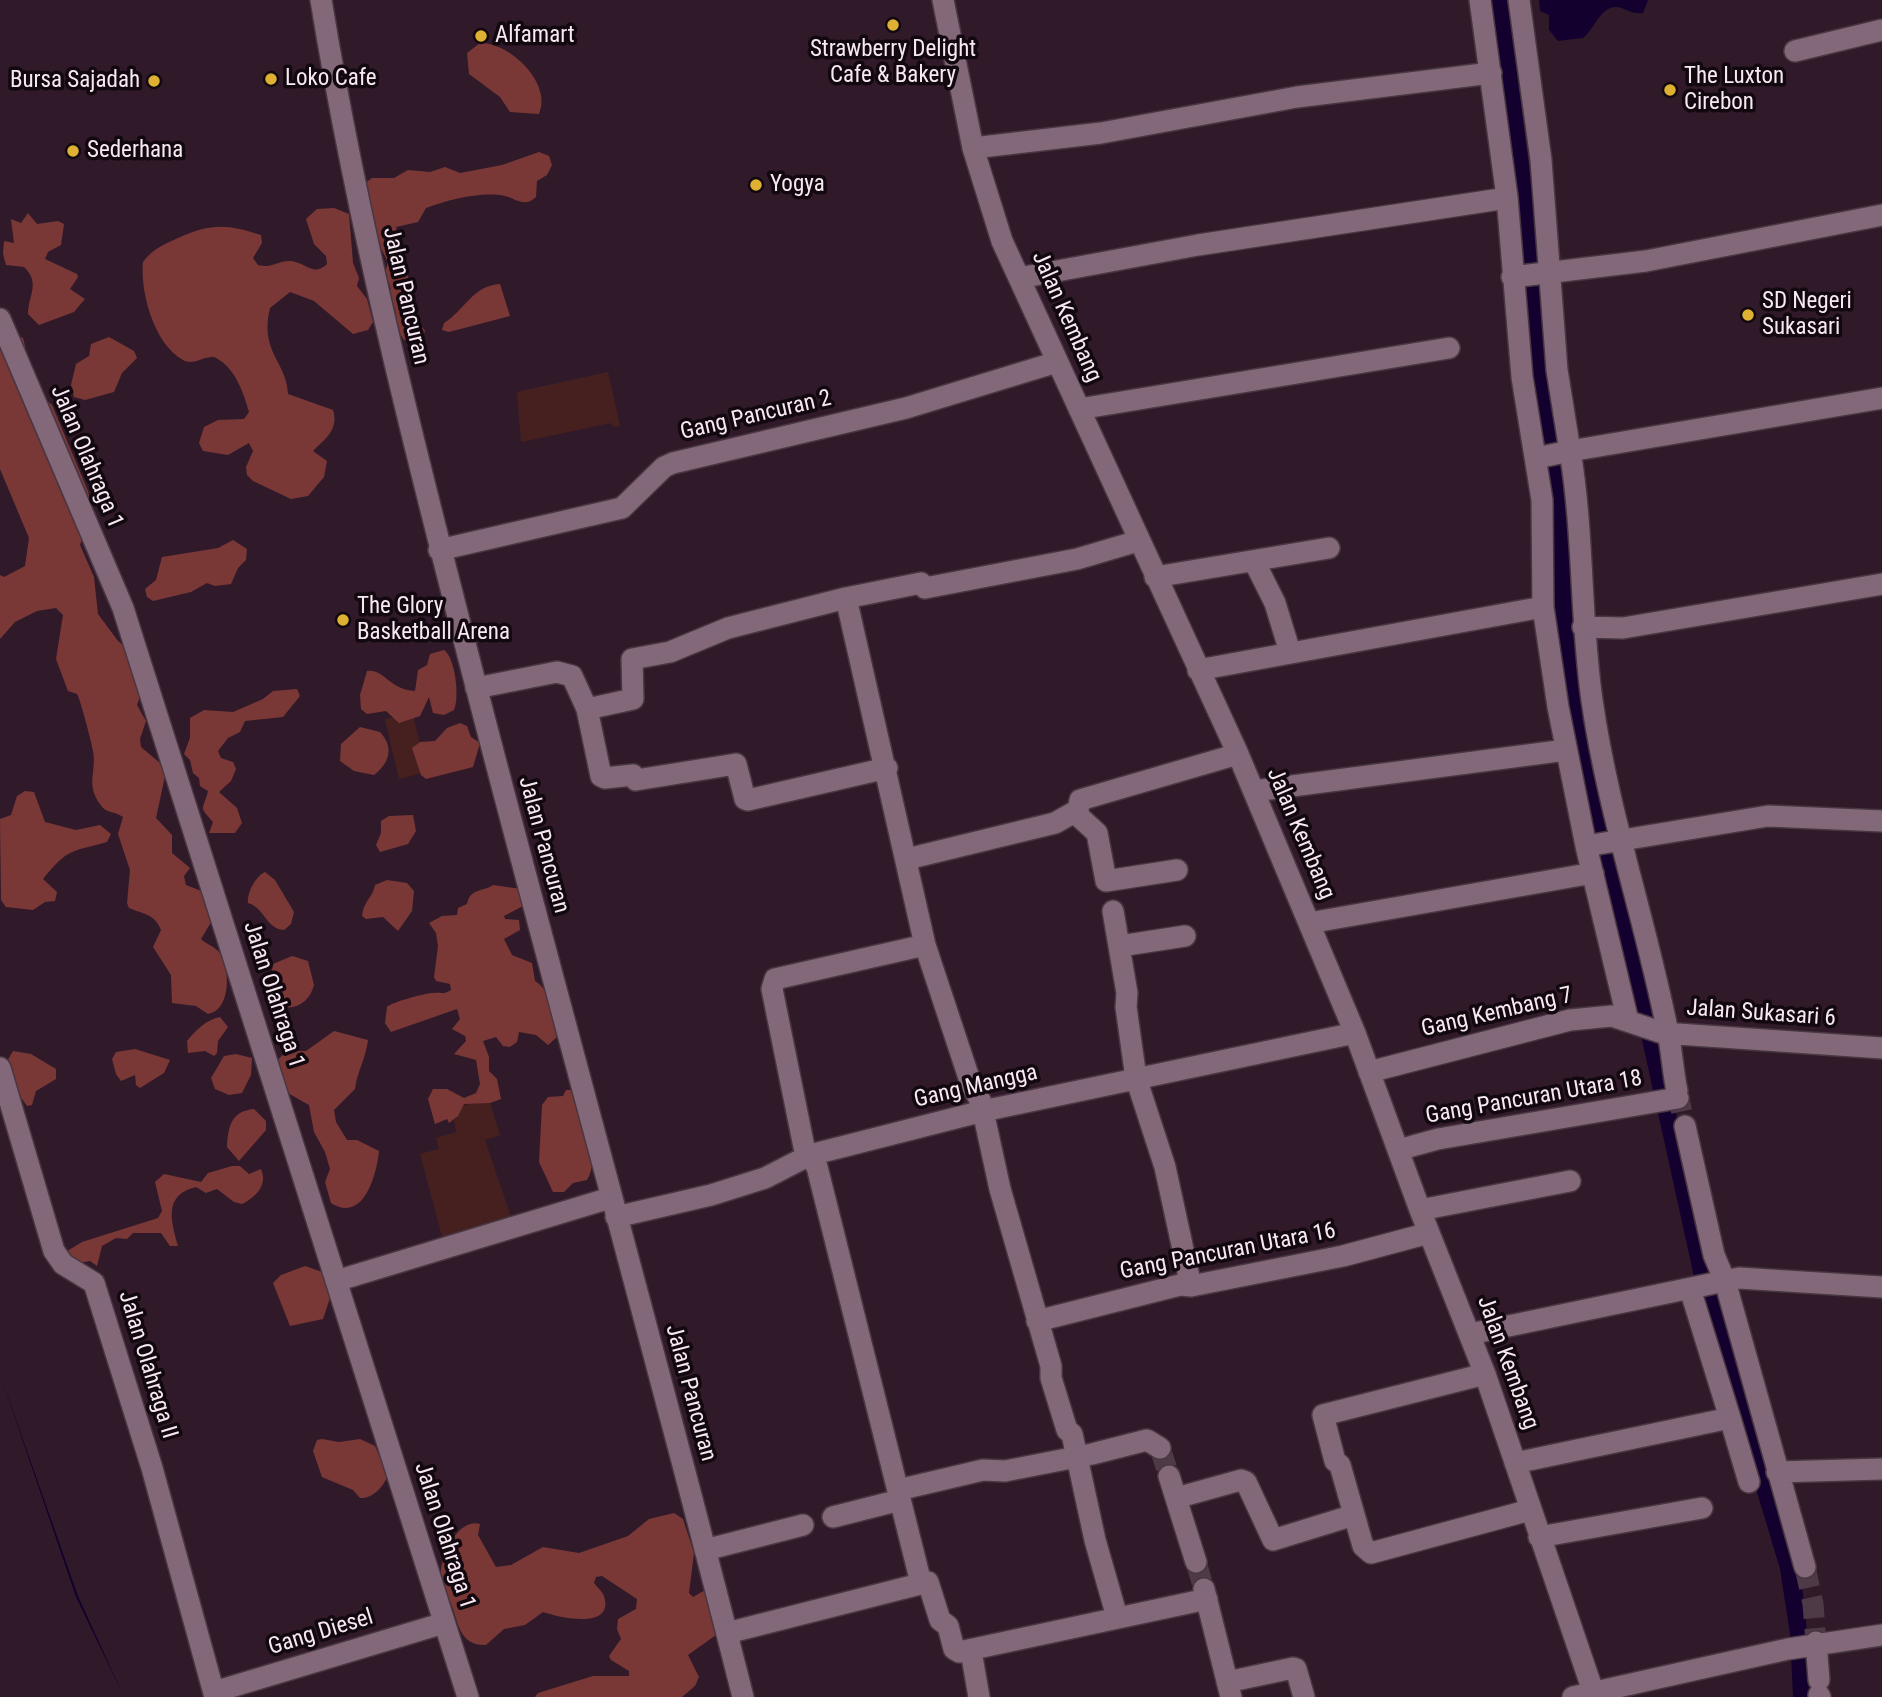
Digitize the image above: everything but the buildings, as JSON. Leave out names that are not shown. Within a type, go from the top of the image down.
[{"type":"street","name":"Jalan Pancuran","points":[[321,0],[357,205],[439,550],[743,1697]]},
{"type":"street","name":"Jalan Kembang","points":[[943,0],[973,148],[1002,241],[1238,754],[1355,1033],[1420,1210],[1485,1374],[1516,1463],[1587,1696]]},
{"type":"street","points":[[1480,0],[1507,198],[1522,377],[1539,457],[1546,580],[1543,607],[1566,750],[1593,873],[1633,1022]]},
{"type":"street","points":[[1519,0],[1541,160],[1545,274],[1568,452],[1580,508],[1579,583],[1592,701],[1619,840],[1666,1033]]},
{"type":"street","points":[[1795,51],[1882,30]]},
{"type":"street","points":[[973,148],[1101,133],[1297,97],[1491,73]]},
{"type":"street","points":[[1496,104],[1531,99]]},
{"type":"street","points":[[1020,278],[1198,245],[1507,198]]},
{"type":"street","points":[[1514,277],[1659,258],[1882,215]]},
{"type":"street","name":"Jalan Olahraga 1","points":[[1,327],[123,608],[468,1697]]},
{"type":"street","points":[[1079,409],[1449,348]]},
{"type":"street","name":"Gang Pancuran 2","points":[[439,550],[622,508],[664,467],[673,463],[906,408],[1057,362]]},
{"type":"street","points":[[1539,457],[1882,398]]},
{"type":"street","points":[[587,709],[633,699],[632,659],[670,652],[728,628],[846,598],[921,583],[925,589],[1077,559],[1138,541]]},
{"type":"street","points":[[1155,577],[1329,548]]},
{"type":"street","points":[[1254,561],[1275,603],[1290,652]]},
{"type":"street","points":[[1546,580],[1579,583]]},
{"type":"street","points":[[1583,627],[1623,628],[1882,584]]},
{"type":"street","points":[[846,598],[887,768],[925,945],[971,1084],[983,1111],[1000,1189],[1051,1366],[1051,1378],[1067,1430],[1072,1434],[1117,1617]]},
{"type":"street","points":[[1198,670],[1543,607]]},
{"type":"street","points":[[476,688],[557,672],[572,676],[587,709],[601,776],[605,778],[633,775],[636,780],[736,764],[745,799],[748,800],[887,768]]},
{"type":"street","points":[[1558,707],[1592,701]]},
{"type":"street","points":[[1254,791],[1566,750]]},
{"type":"street","points":[[907,859],[1055,823],[1074,812],[1080,800],[1238,754]]},
{"type":"street","points":[[1074,812],[1097,833],[1106,881],[1177,870]]},
{"type":"street","points":[[1589,846],[1768,816],[1882,821]]},
{"type":"street","points":[[1309,923],[1593,873]]},
{"type":"street","points":[[1113,911],[1120,946],[1136,1078],[1165,1167],[1191,1286]]},
{"type":"street","points":[[1120,946],[1185,936]]},
{"type":"street","points":[[921,1583],[817,1167],[804,1147],[773,982],[835,963],[842,964],[925,945]]},
{"type":"street","name":"Gang Kembang 7","points":[[1369,1072],[1570,1020],[1612,1016],[1633,1022]]},
{"type":"street","name":"Jalan Sukasari 6","points":[[1633,1022],[1666,1033],[1882,1048]]},
{"type":"street","name":"Gang Mangga","points":[[336,1281],[613,1208],[754,1181],[810,1155],[983,1111],[1355,1033]]},
{"type":"street","name":"Gang Pancuran Utara 18","points":[[1398,1150],[1438,1139],[1651,1104],[1678,1094],[1666,1033]]},
{"type":"street","name":"Jalan Olahraga II","points":[[0,1068],[54,1251],[63,1264],[94,1283],[152,1468],[215,1695]]},
{"type":"street","points":[[1685,1126],[1721,1282],[1805,1567]]},
{"type":"street","points":[[1420,1210],[1570,1181]]},
{"type":"street","name":"Gang Pancuran Utara 16","points":[[1037,1321],[1180,1285],[1191,1286],[1343,1256],[1429,1233]]},
{"type":"street","points":[[1470,1334],[1739,1278],[1882,1287]]},
{"type":"street","points":[[1693,1288],[1749,1482]]},
{"type":"street","points":[[1485,1374],[1322,1415],[1335,1461],[1340,1465],[1363,1546],[1371,1553],[1530,1510]]},
{"type":"street","points":[[1516,1463],[1730,1418]]},
{"type":"street","points":[[833,1517],[984,1470],[1005,1471],[1147,1440],[1160,1448]]},
{"type":"street","points":[[1740,1450],[1769,1442]]},
{"type":"street","points":[[1777,1472],[1882,1469]]},
{"type":"street","points":[[1169,1476],[1196,1562]]},
{"type":"street","points":[[1176,1497],[1241,1480],[1246,1482],[1273,1540],[1354,1514]]},
{"type":"street","points":[[1539,1537],[1702,1508]]},
{"type":"street","points":[[705,1550],[803,1525]]},
{"type":"street","points":[[727,1633],[921,1583],[931,1584],[940,1620],[948,1626],[954,1649],[959,1652],[1117,1617],[1205,1594],[1226,1692],[1293,1668],[1304,1697]]},
{"type":"street","name":"Gang Diesel","points":[[215,1695],[444,1623]]},
{"type":"street","points":[[1587,1696],[1788,1649],[1882,1635]]},
{"type":"street","points":[[1815,1644],[1819,1691]]},
{"type":"street","points":[[971,1651],[979,1697]]},
{"type":"shaded area","points":[[1487,0],[1508,0],[1566,457],[1576,625],[1573,634],[1581,690],[1684,1149],[1800,1567],[1814,1697],[1793,1697],[1790,1634],[1780,1569],[1698,1295],[1640,1031],[1592,837],[1550,611],[1532,381]]},
{"type":"shaded area","points":[[1539,0],[1648,0],[1643,13],[1610,8],[1583,38],[1558,41],[1549,30],[1549,15],[1540,11]]},
{"type":"shaded area","points":[[480,43],[503,49],[526,66],[540,90],[542,102],[539,114],[510,112],[500,97],[469,74],[467,53]]},
{"type":"shaded area","points":[[539,152],[549,156],[552,165],[547,175],[537,181],[536,197],[532,200],[520,202],[496,195],[465,197],[426,208],[418,222],[396,227],[419,322],[425,331],[421,342],[404,340],[398,331],[395,309],[385,302],[386,292],[391,289],[385,273],[388,262],[372,231],[364,184],[372,178],[394,178],[408,170],[430,172],[445,167],[460,173],[502,165]]},
{"type":"shaded area","points":[[334,208],[349,214],[353,263],[359,278],[357,286],[367,299],[373,322],[368,330],[353,334],[314,301],[290,292],[270,308],[268,336],[283,373],[288,394],[333,410],[334,417],[330,434],[313,451],[327,461],[324,477],[308,496],[291,499],[253,481],[247,475],[246,467],[253,451],[249,443],[228,455],[203,451],[199,443],[204,427],[218,420],[244,419],[249,412],[247,404],[233,373],[221,361],[214,357],[187,362],[164,342],[147,302],[143,262],[163,245],[190,233],[228,227],[261,235],[262,243],[253,258],[258,265],[291,261],[314,269],[322,268],[327,264],[326,256],[314,244],[306,219],[317,209]]},
{"type":"shaded area","points":[[28,213],[37,224],[58,221],[64,224],[61,245],[48,252],[45,259],[77,274],[78,277],[70,289],[85,299],[74,312],[39,325],[28,314],[33,284],[29,273],[24,267],[6,265],[3,254],[4,241],[14,243],[11,219],[21,223]]},
{"type":"shaded area","points":[[500,284],[510,316],[449,332],[442,330],[444,323],[482,289]]},
{"type":"shaded area","points":[[0,327],[23,338],[37,393],[52,405],[88,491],[92,509],[80,545],[94,577],[98,614],[118,641],[129,650],[142,691],[137,705],[146,721],[140,739],[141,747],[160,763],[165,776],[156,818],[172,835],[172,853],[190,868],[184,876],[186,885],[204,892],[213,919],[201,939],[219,952],[226,968],[225,997],[216,1011],[208,1014],[196,1006],[172,1003],[171,975],[153,947],[161,930],[152,918],[129,908],[127,903],[130,870],[118,834],[123,817],[103,808],[94,793],[93,751],[83,712],[77,694],[68,691],[56,659],[63,615],[56,608],[37,611],[15,622],[0,639],[0,575],[4,577],[25,566],[29,538],[0,469]]},
{"type":"shaded area","points":[[109,337],[134,351],[137,358],[122,373],[114,392],[85,400],[74,397],[71,385],[76,364],[89,356],[91,344]]},
{"type":"shaded area","points":[[608,372],[620,426],[613,427],[611,423],[521,442],[517,392]]},
{"type":"shaded area","points":[[233,540],[247,549],[246,560],[238,568],[231,584],[215,586],[207,583],[191,592],[153,601],[147,597],[145,589],[156,580],[162,557],[218,548]]},
{"type":"shaded area","points":[[444,650],[451,660],[455,678],[457,696],[454,710],[444,715],[433,713],[429,697],[420,716],[399,723],[386,711],[367,714],[361,709],[360,695],[367,671],[378,673],[406,690],[415,691],[418,670],[427,665],[430,654]]},
{"type":"shaded area","points":[[297,689],[300,696],[283,717],[245,721],[240,732],[228,738],[218,751],[221,758],[233,762],[236,769],[231,781],[219,792],[237,808],[242,823],[235,833],[209,833],[213,822],[203,808],[208,791],[200,786],[190,760],[184,754],[190,738],[190,718],[204,710],[233,712],[263,699],[273,691]]},
{"type":"shaded area","points":[[413,714],[426,772],[399,779],[385,719]]},
{"type":"shaded area","points":[[460,723],[467,726],[471,737],[480,743],[473,767],[426,779],[421,775],[412,748],[420,742],[435,741],[447,728]]},
{"type":"shaded area","points":[[360,727],[380,732],[387,743],[387,760],[374,775],[354,771],[340,761],[341,744]]},
{"type":"shaded area","points":[[25,791],[34,792],[45,822],[76,830],[100,825],[111,834],[107,842],[78,850],[58,862],[43,879],[57,892],[55,901],[45,902],[33,910],[6,907],[1,900],[0,819],[11,815],[17,796]]},
{"type":"shaded area","points":[[413,815],[416,831],[408,844],[380,852],[376,845],[381,833],[381,821],[389,816]]},
{"type":"shaded area","points":[[265,872],[275,880],[294,912],[291,924],[284,930],[273,926],[258,909],[248,903],[252,886]]},
{"type":"shaded area","points":[[387,880],[407,883],[414,891],[412,911],[398,931],[383,917],[366,919],[362,916],[375,885]]},
{"type":"shaded area","points":[[493,885],[521,889],[523,906],[504,916],[505,919],[519,920],[520,930],[504,939],[512,955],[532,963],[535,981],[545,991],[551,1006],[558,1036],[548,1045],[536,1035],[519,1032],[517,1042],[510,1047],[503,1046],[496,1037],[483,1041],[489,1057],[489,1071],[497,1079],[501,1099],[490,1103],[464,1104],[458,1116],[449,1123],[447,1119],[435,1124],[428,1099],[433,1089],[447,1089],[464,1098],[476,1093],[480,1084],[476,1060],[454,1054],[466,1041],[465,1036],[452,1029],[460,1019],[457,1009],[391,1032],[385,1023],[387,1007],[417,996],[451,990],[450,984],[436,981],[434,977],[438,946],[436,933],[429,923],[442,916],[457,915],[458,908],[467,904],[471,895]]},
{"type":"shaded area","points":[[292,956],[308,961],[314,985],[304,1002],[287,1008],[274,1004],[268,993],[273,964]]},
{"type":"shaded area","points":[[220,1017],[228,1027],[218,1041],[217,1053],[214,1056],[205,1051],[188,1053],[187,1041],[190,1037],[206,1023]]},
{"type":"shaded area","points":[[334,1031],[368,1040],[355,1089],[334,1110],[336,1122],[347,1140],[357,1140],[379,1151],[367,1193],[352,1207],[342,1208],[331,1203],[325,1182],[330,1169],[325,1152],[314,1132],[309,1105],[286,1092],[277,1061],[286,1051],[306,1051]]},
{"type":"shaded area","points":[[135,1049],[170,1060],[164,1073],[140,1088],[136,1085],[135,1075],[121,1081],[112,1059],[116,1052]]},
{"type":"shaded area","points":[[13,1051],[31,1054],[56,1069],[56,1079],[36,1091],[32,1105],[27,1106],[22,1099],[13,1096],[6,1063]]},
{"type":"shaded area","points":[[236,1054],[252,1058],[251,1075],[242,1093],[229,1095],[215,1089],[211,1078],[224,1056]]},
{"type":"shaded area","points":[[566,1090],[577,1090],[590,1136],[593,1159],[587,1180],[573,1183],[564,1192],[553,1192],[539,1162],[542,1105],[548,1097],[563,1096]]},
{"type":"shaded area","points":[[483,1101],[490,1103],[500,1135],[485,1140],[512,1220],[443,1240],[420,1154],[439,1149],[436,1138],[456,1132],[454,1121],[461,1106]]},
{"type":"shaded area","points":[[254,1109],[266,1121],[266,1130],[239,1161],[227,1147],[228,1133],[232,1121],[240,1113]]},
{"type":"shaded area","points":[[240,1166],[249,1174],[261,1169],[263,1180],[259,1190],[242,1204],[234,1202],[217,1189],[206,1193],[196,1187],[185,1191],[178,1196],[172,1210],[178,1246],[170,1246],[161,1233],[133,1233],[127,1239],[116,1238],[102,1246],[97,1266],[90,1261],[79,1263],[64,1253],[82,1242],[158,1218],[162,1211],[155,1182],[164,1174],[201,1182],[208,1173]]},
{"type":"shaded area","points":[[305,1266],[325,1273],[330,1298],[323,1319],[290,1326],[273,1283],[281,1275]]},
{"type":"shaded area","points":[[0,1374],[78,1596],[124,1697],[76,1597]]},
{"type":"shaded area","points":[[360,1439],[375,1446],[388,1475],[381,1487],[374,1494],[360,1498],[353,1490],[322,1477],[313,1451],[317,1440],[339,1442]]},
{"type":"shaded area","points":[[674,1513],[683,1519],[694,1553],[689,1593],[693,1597],[707,1589],[723,1630],[688,1655],[699,1677],[695,1686],[682,1697],[535,1697],[538,1693],[593,1676],[629,1676],[629,1671],[609,1656],[621,1639],[617,1629],[618,1619],[636,1609],[637,1599],[602,1576],[596,1577],[594,1583],[604,1596],[605,1607],[601,1614],[593,1618],[560,1617],[543,1612],[525,1625],[504,1629],[486,1645],[470,1642],[461,1632],[441,1579],[441,1571],[446,1551],[464,1527],[480,1524],[478,1535],[496,1567],[511,1565],[543,1547],[579,1553],[628,1536],[649,1519]]},
{"type":"tunnel","points":[[1677,1091],[1685,1126]]},
{"type":"tunnel","points":[[1160,1448],[1169,1476]]},
{"type":"tunnel","points":[[1196,1562],[1204,1589]]},
{"type":"tunnel","points":[[1805,1567],[1813,1604],[1816,1642]]},
{"type":"place","name":"Strawberry Delight Cafe & Bakery","points":[[893,25]]},
{"type":"place","name":"Alfamart","points":[[481,36]]},
{"type":"place","name":"Loko Cafe","points":[[271,79]]},
{"type":"place","name":"Bursa Sajadah","points":[[154,81]]},
{"type":"place","name":"The Luxton Cirebon","points":[[1670,90]]},
{"type":"place","name":"Sederhana","points":[[73,151]]},
{"type":"place","name":"Yogya","points":[[756,185]]},
{"type":"place","name":"SD Negeri Sukasari","points":[[1748,315]]},
{"type":"place","name":"The Glory Basketball Arena","points":[[343,620]]}]
